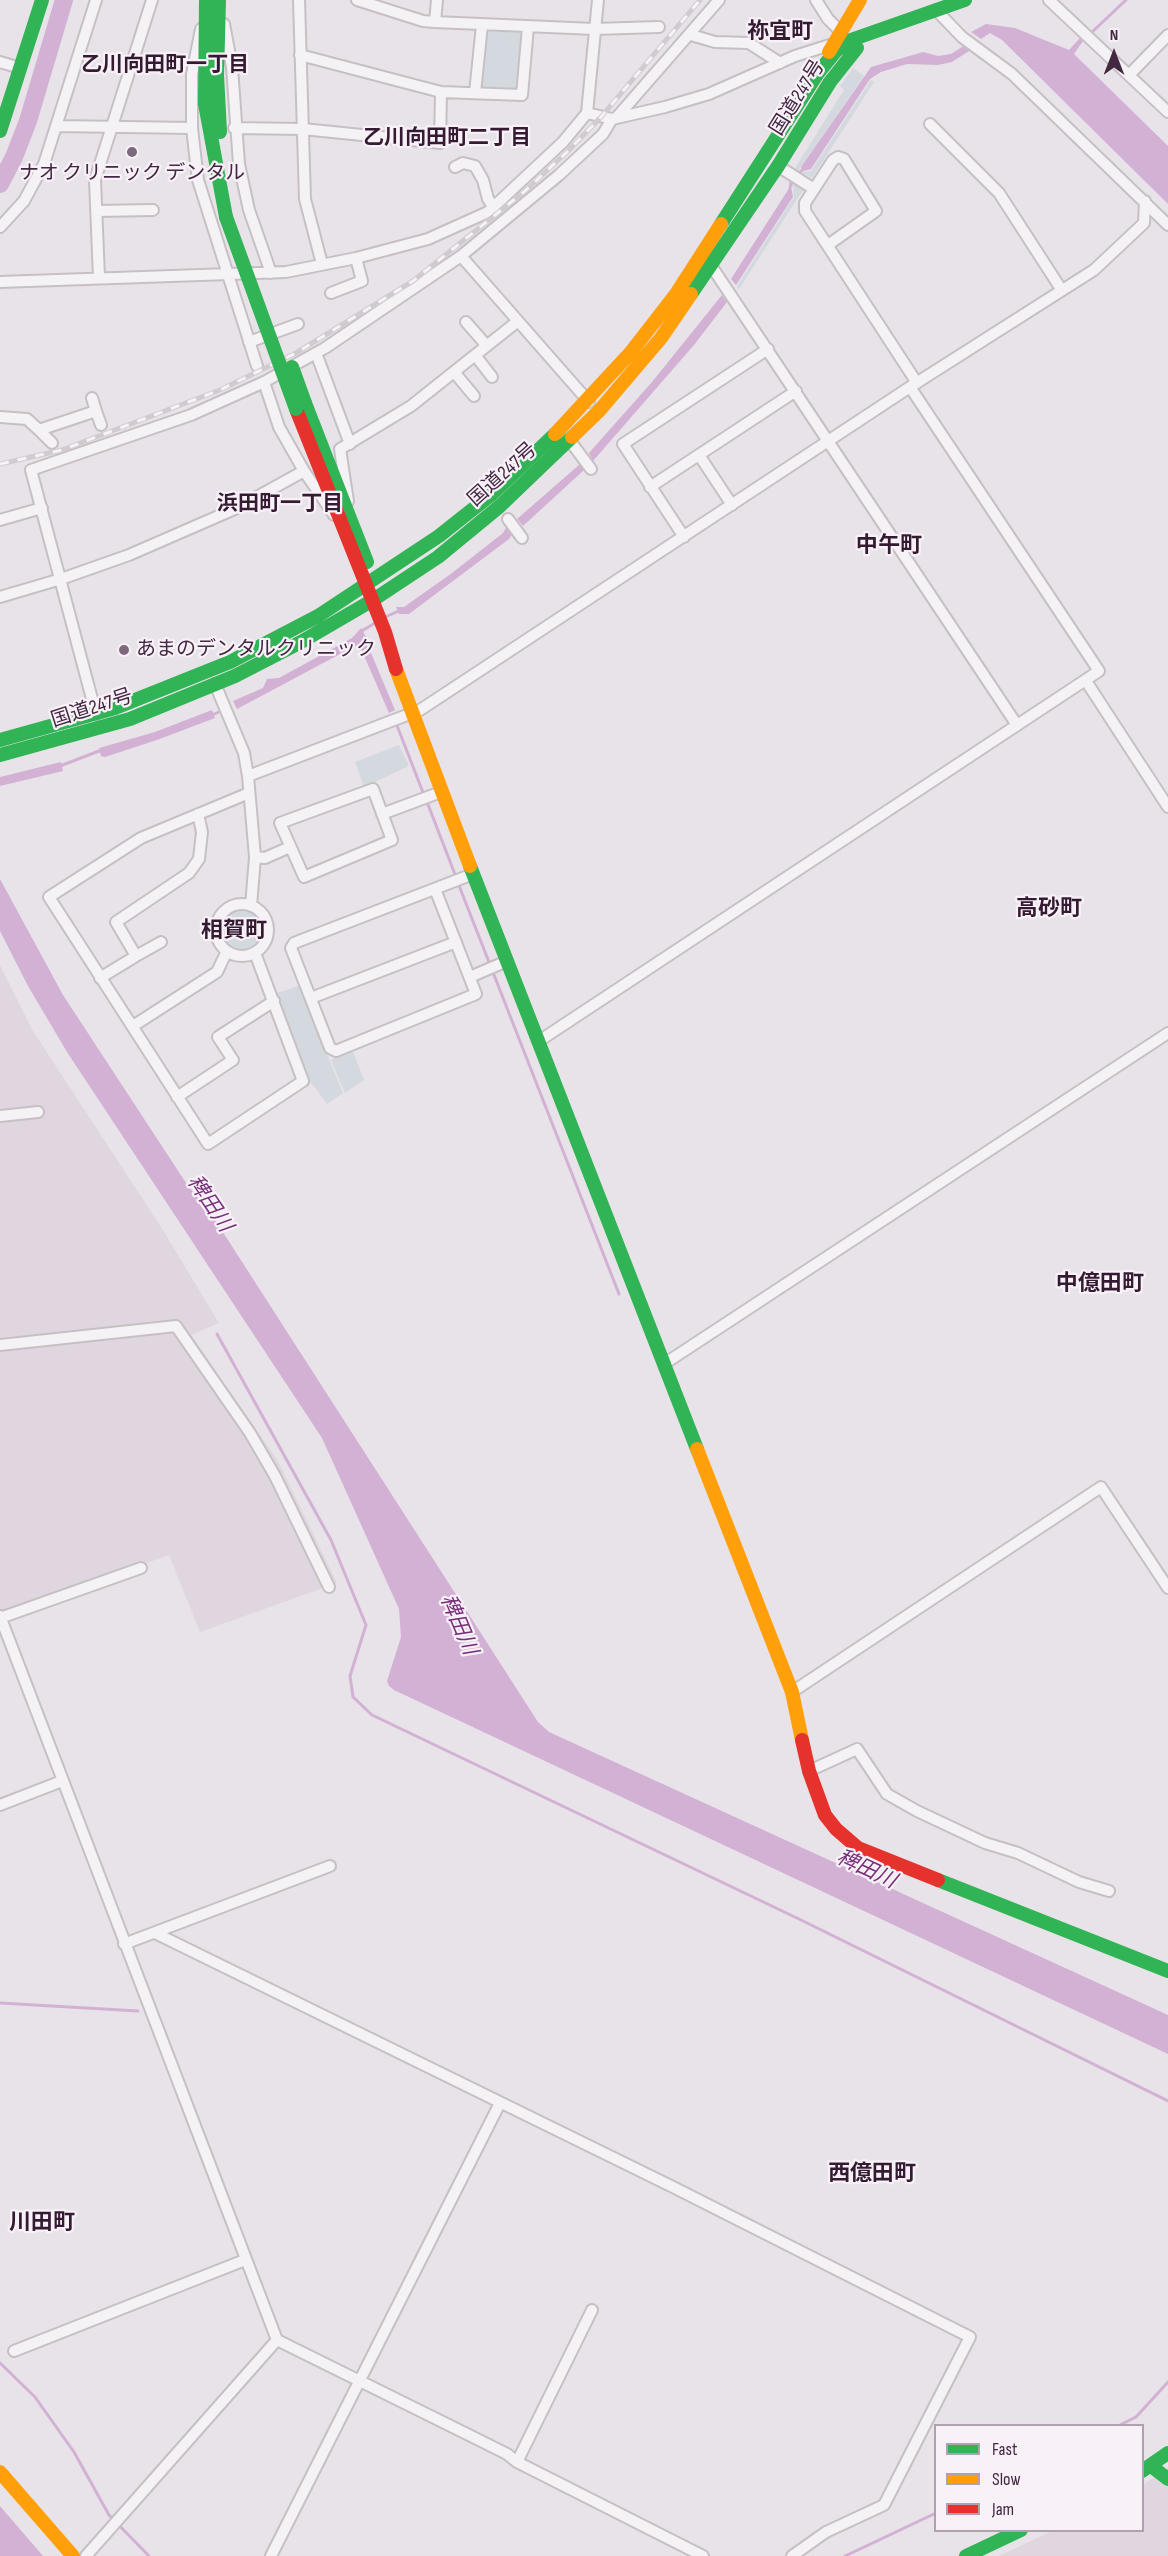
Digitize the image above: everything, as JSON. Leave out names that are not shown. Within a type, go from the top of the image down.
[{"type":"main road","points":[[220,0],[218,117],[231,216]]},
{"type":"main road","name":"国道247号","points":[[0,755],[130,719],[214,684],[374,607],[438,557],[500,506],[570,441],[599,411],[661,338],[818,73],[844,36],[878,31],[965,0]]},
{"type":"main road","points":[[0,129],[39,1]]},
{"type":"main road","points":[[830,82],[844,36],[857,4]]},
{"type":"main road","points":[[206,5],[206,104],[231,216],[346,523],[367,561],[367,586],[385,632],[408,714],[437,794],[463,878],[497,965],[539,1041],[792,1692],[809,1771],[825,1815],[836,1829],[869,1853],[1168,1971]]},
{"type":"main road","name":"国道247号","points":[[1,737],[96,714],[230,662],[318,616],[367,586],[439,536],[492,494],[588,401],[631,352],[778,166],[830,82],[853,51],[878,31]]},
{"type":"main road","points":[[818,73],[833,45],[844,36]]},
{"type":"main road","points":[[500,506],[508,519]]},
{"type":"main road","points":[[1168,2452],[1147,2468],[1168,2479]]},
{"type":"main road","points":[[0,2472],[74,2556]]},
{"type":"main road","points":[[966,2556],[1018,2532]]},
{"type":"street","points":[[0,227],[24,201],[37,179],[57,126],[96,0]]},
{"type":"street","points":[[99,278],[95,180],[152,0]]},
{"type":"street","points":[[220,0],[232,67],[234,128],[249,210],[271,273]]},
{"type":"street","points":[[299,0],[305,199],[322,264]]},
{"type":"street","points":[[357,0],[423,21],[594,29],[659,27]]},
{"type":"street","points":[[435,22],[437,0]]},
{"type":"street","points":[[0,282],[271,273],[356,258],[428,239],[488,212],[563,142],[587,113],[598,0]]},
{"type":"street","points":[[96,714],[31,470],[191,415],[264,382],[316,353],[397,302],[461,256],[559,175],[603,134],[614,118],[691,35],[719,0]]},
{"type":"street","points":[[816,0],[828,19],[844,36]]},
{"type":"street","points":[[1048,0],[1130,74],[1168,112]]},
{"type":"street","points":[[206,5],[192,74],[192,128],[198,180],[204,206],[230,275],[257,366]]},
{"type":"street","points":[[936,10],[962,37],[1012,75],[1168,225]]},
{"type":"street","points":[[475,93],[482,25]]},
{"type":"street","points":[[300,55],[441,92],[522,95],[528,27]]},
{"type":"street","points":[[691,35],[715,42],[749,43],[780,63]]},
{"type":"street","points":[[1130,74],[1168,35]]},
{"type":"street","points":[[587,113],[614,118],[709,94],[780,63],[833,45]]},
{"type":"street","points":[[0,62],[20,68]]},
{"type":"street","points":[[234,128],[303,129],[440,143],[441,92]]},
{"type":"street","points":[[930,124],[999,193],[1061,289]]},
{"type":"street","points":[[57,126],[192,128]]},
{"type":"street","points":[[539,1041],[1099,671],[914,385],[805,211],[805,203],[833,160],[838,157],[844,159],[876,207],[874,213],[828,245]]},
{"type":"street","points":[[455,167],[463,163],[475,166],[483,180],[488,199],[494,207]]},
{"type":"street","points":[[778,166],[814,189]]},
{"type":"street","points":[[248,776],[408,714],[684,537],[1061,289],[1094,270],[1131,238],[1144,223],[1145,201]]},
{"type":"street","points":[[96,211],[153,210]]},
{"type":"street","points":[[461,256],[599,411]]},
{"type":"street","points":[[331,293],[362,280],[356,258]]},
{"type":"street","points":[[706,260],[723,281],[1017,725]]},
{"type":"street","points":[[346,523],[340,449],[411,406],[518,321]]},
{"type":"street","points":[[466,322],[487,346]]},
{"type":"street","points":[[249,342],[298,324]]},
{"type":"street","points":[[684,537],[623,444],[768,350]]},
{"type":"street","points":[[316,353],[350,444]]},
{"type":"street","points":[[475,355],[492,377]]},
{"type":"street","points":[[454,372],[474,396]]},
{"type":"street","points":[[264,382],[279,427],[303,471],[346,523]]},
{"type":"street","points":[[650,488],[796,391]]},
{"type":"street","points":[[92,398],[101,425]]},
{"type":"street","points":[[39,430],[96,411]]},
{"type":"street","points":[[0,417],[27,419],[52,443]]},
{"type":"street","points":[[570,441],[591,469]]},
{"type":"street","points":[[699,455],[732,505]]},
{"type":"street","points":[[0,597],[129,555],[237,508],[303,471]]},
{"type":"street","points":[[0,520],[42,508]]},
{"type":"street","points":[[508,519],[522,538]]},
{"type":"street","points":[[1086,681],[1168,807]]},
{"type":"street","points":[[214,684],[244,753],[248,776],[255,857],[251,906]]},
{"type":"street","points":[[373,789],[382,814],[392,840],[303,877],[280,823],[373,789]]},
{"type":"street","points":[[249,793],[141,838],[50,897],[208,1144],[303,1082],[255,953]]},
{"type":"street","points":[[382,814],[437,794]]},
{"type":"street","points":[[136,956],[116,922],[189,873],[198,859],[202,846],[198,814]]},
{"type":"street","points":[[255,857],[265,858],[290,847]]},
{"type":"street","points":[[435,889],[476,994],[336,1051],[330,1048],[291,948],[294,943],[463,878]]},
{"type":"street","points":[[234,906],[251,906],[264,916],[268,932],[261,948],[255,953],[238,956],[227,951],[218,941],[216,932],[220,916],[234,906]]},
{"type":"street","points":[[100,978],[161,942]]},
{"type":"street","points":[[311,998],[456,942]]},
{"type":"street","points":[[133,1026],[217,972],[227,951]]},
{"type":"street","points":[[470,977],[497,965]]},
{"type":"street","points":[[177,1097],[233,1059],[218,1037],[274,1001]]},
{"type":"street","points":[[664,1364],[1168,1033]]},
{"type":"street","points":[[0,1116],[38,1112]]},
{"type":"street","points":[[0,1345],[176,1326],[250,1433],[329,1587]]},
{"type":"street","points":[[792,1692],[1101,1487],[1168,1588]]},
{"type":"street","points":[[141,1568],[0,1617],[277,2340],[487,2444],[517,2462],[703,2556]]},
{"type":"street","points":[[809,1771],[857,1749],[887,1794],[985,1843],[1018,1853],[1079,1882],[1109,1892]]},
{"type":"street","points":[[0,1805],[62,1781]]},
{"type":"street","points":[[854,1855],[869,1853]]},
{"type":"street","points":[[124,1944],[330,1866]]},
{"type":"street","points":[[155,1933],[970,2337],[884,2505],[826,2532],[792,2556]]},
{"type":"street","points":[[271,2556],[500,2103]]},
{"type":"street","points":[[14,2351],[245,2260]]},
{"type":"street","points":[[517,2462],[592,2310]]},
{"type":"street","points":[[86,2556],[277,2340]]},
{"type":"shaded area","points":[[487,31],[520,32],[522,35],[518,86],[515,89],[483,88],[480,85]]},
{"type":"shaded area","points":[[853,68],[864,76],[798,171],[795,168],[844,90],[840,86]]},
{"type":"shaded area","points":[[871,80],[874,82],[812,178],[801,172],[811,171]]},
{"type":"shaded area","points":[[793,184],[803,190],[739,289],[737,286],[794,197]]},
{"type":"shaded area","points":[[399,745],[409,766],[364,787],[355,762]]},
{"type":"shaded area","points":[[242,907],[257,914],[264,929],[257,944],[242,951],[227,944],[220,929],[227,914]]},
{"type":"shaded area","points":[[0,965],[33,1031],[161,1227],[219,1323],[191,1335],[278,1461],[337,1583],[200,1632],[169,1555],[0,1616]]},
{"type":"shaded area","points":[[299,986],[343,1093],[327,1104],[307,1077],[277,993]]},
{"type":"shaded area","points":[[352,1049],[364,1080],[345,1093],[331,1060]]},
{"type":"shaded area","points":[[1168,2468],[1168,2556],[999,2556],[1050,2532],[1144,2532],[1144,2484]]},
{"type":"water","points":[[986,24],[1015,28],[1069,50],[1080,38],[1083,41],[1074,54],[1168,146],[1168,204],[1002,40],[990,33],[981,39],[971,32]]},
{"type":"water","points":[[965,45],[969,51],[952,62],[938,65],[907,64],[881,72],[870,79],[811,169],[803,171],[801,167],[871,67],[923,52],[938,56],[951,54]]},
{"type":"water","points":[[790,181],[793,197],[736,285],[731,279],[788,190]]},
{"type":"water","points":[[722,295],[727,302],[694,345],[593,461],[589,453],[652,382]]},
{"type":"water","points":[[580,464],[584,470],[523,526],[517,519]]},
{"type":"water","points":[[507,526],[513,533],[509,539],[409,614],[399,614],[396,607],[404,607],[452,573],[503,533]]},
{"type":"water","points":[[361,628],[366,637],[362,642],[366,644],[371,653],[395,710],[389,713],[362,651],[355,646],[237,709],[233,701],[263,688],[267,679],[279,678],[352,638]]},
{"type":"water","points":[[212,710],[215,718],[157,740],[105,757],[101,756],[99,748],[155,732]]},
{"type":"water","points":[[61,762],[63,771],[0,786],[0,777]]},
{"type":"water","points":[[0,879],[63,995],[188,1186],[208,1209],[538,1722],[549,1732],[1168,2015],[1168,2054],[389,1686],[387,1681],[401,1637],[399,1609],[322,1438],[67,1052],[28,986],[0,931]]},
{"type":"water","points":[[0,2506],[43,2556],[0,2556]]},
{"type":"waterway","name":"稗田川","points":[[0,184],[14,157],[28,121],[64,0]]},
{"type":"waterway","points":[[1090,34],[1126,0]]},
{"type":"waterway","points":[[791,186],[792,180],[804,168]]},
{"type":"waterway","points":[[383,618],[401,610]]},
{"type":"waterway","points":[[360,632],[375,623]]},
{"type":"waterway","points":[[210,716],[223,710]]},
{"type":"waterway","points":[[396,723],[424,795]]},
{"type":"waterway","points":[[60,766],[99,751],[104,752]]},
{"type":"waterway","points":[[427,802],[456,877]]},
{"type":"waterway","points":[[458,883],[619,1294]]},
{"type":"waterway","points":[[217,1334],[331,1540],[366,1625],[350,1676],[353,1697],[372,1715],[799,1919],[1168,2101]]},
{"type":"waterway","points":[[0,2003],[138,2011]]},
{"type":"waterway","points":[[0,2363],[35,2397],[74,2452],[109,2515],[149,2556]]},
{"type":"waterway","points":[[1122,2424],[1136,2417],[1168,2382]]},
{"type":"waterway","points":[[845,2556],[934,2514]]},
{"type":"railway","points":[[0,464],[62,450],[220,390],[296,353],[413,281],[525,191],[568,151],[601,117],[700,0]]},
{"type":"traffic: fast","points":[[0,131],[42,0]]},
{"type":"traffic: fast","points":[[206,0],[205,104],[226,217]]},
{"type":"traffic: fast","points":[[219,0],[217,75],[220,132]]},
{"type":"traffic: fast","points":[[721,224],[818,73],[835,52],[848,41],[965,0]]},
{"type":"traffic: fast","points":[[691,294],[778,166],[830,82],[857,48]]},
{"type":"traffic: fast","points":[[226,217],[296,409]]},
{"type":"traffic: fast","points":[[292,367],[305,403]]},
{"type":"traffic: fast","points":[[305,403],[367,562]]},
{"type":"traffic: fast","points":[[0,740],[115,708],[230,662],[318,616],[439,536],[492,494],[555,434]]},
{"type":"traffic: fast","points":[[0,755],[130,719],[235,676],[301,642],[373,600],[438,557],[500,506],[572,437]]},
{"type":"traffic: fast","points":[[470,866],[697,1449]]},
{"type":"traffic: fast","points":[[938,1880],[1168,1971]]},
{"type":"traffic: fast","points":[[1144,2470],[1168,2453]]},
{"type":"traffic: fast","points":[[1151,2466],[1168,2479]]},
{"type":"traffic: fast","points":[[966,2556],[1017,2532]]},
{"type":"traffic: slow","points":[[829,52],[860,0]]},
{"type":"traffic: slow","points":[[555,434],[631,352],[676,294],[721,224]]},
{"type":"traffic: slow","points":[[572,437],[599,411],[661,338],[691,294]]},
{"type":"traffic: slow","points":[[396,669],[470,866]]},
{"type":"traffic: slow","points":[[697,1449],[792,1692],[802,1740]]},
{"type":"traffic: slow","points":[[0,2472],[73,2556]]},
{"type":"traffic: jam","points":[[296,409],[385,632],[396,669]]},
{"type":"traffic: jam","points":[[802,1740],[809,1771],[825,1815],[836,1829],[858,1848],[938,1880]]},
{"type":"place","name":"ナオ クリニック デンタル","points":[[132,152]]},
{"type":"place","name":"あまのデンタルクリニック","points":[[124,650]]},
{"type":"district","name":"祢宜町","points":[[780,32]]},
{"type":"district","name":"乙川向田町一丁目","points":[[165,66]]},
{"type":"district","name":"乙川向田町二丁目","points":[[447,139]]},
{"type":"district","name":"浜田町一丁目","points":[[280,505]]},
{"type":"district","name":"中午町","points":[[889,546]]},
{"type":"district","name":"高砂町","points":[[1049,909]]},
{"type":"district","name":"相賀町","points":[[234,931]]},
{"type":"district","name":"中億田町","points":[[1100,1284]]},
{"type":"district","name":"西億田町","points":[[872,2174]]},
{"type":"district","name":"川田町","points":[[42,2223]]}]
